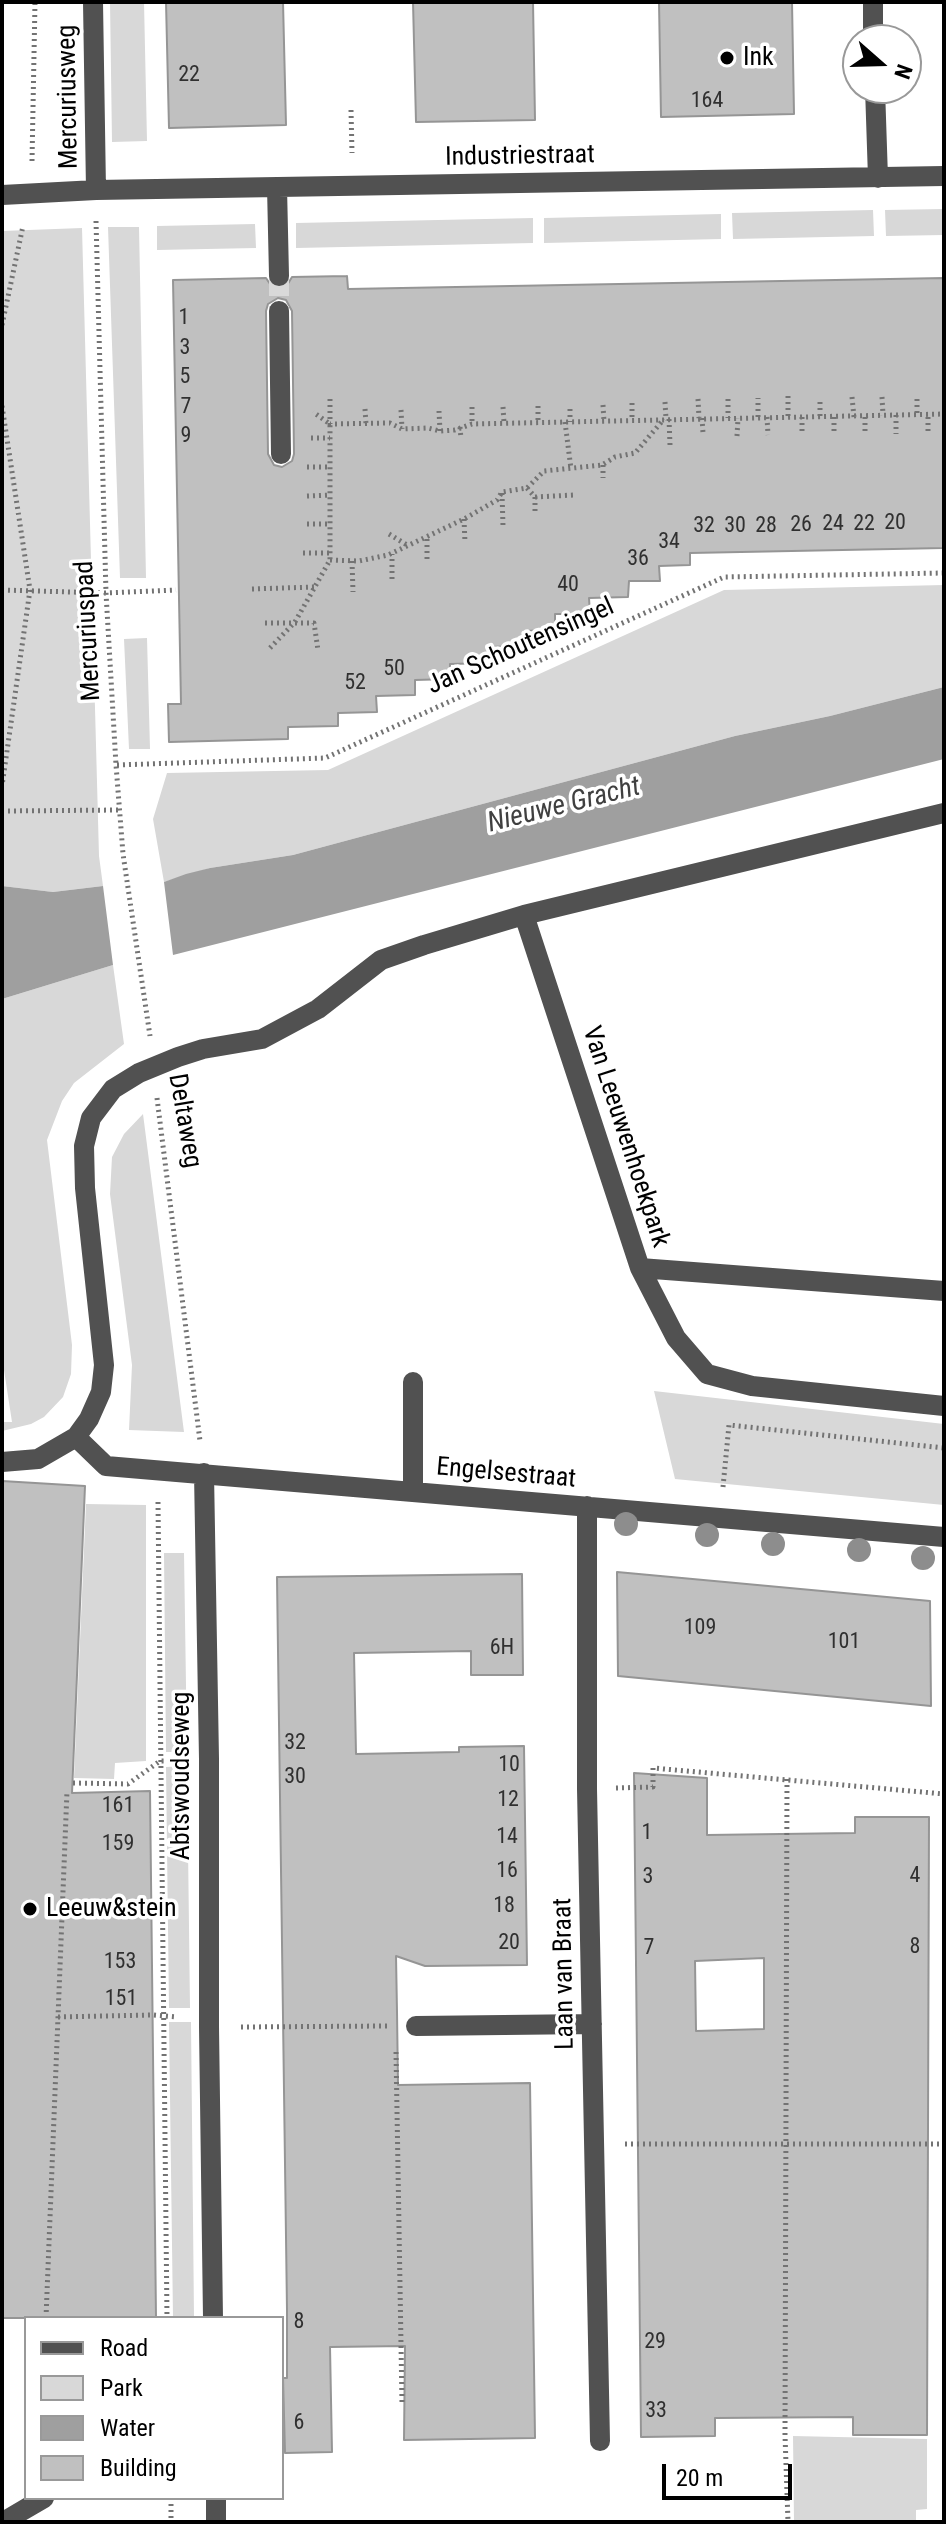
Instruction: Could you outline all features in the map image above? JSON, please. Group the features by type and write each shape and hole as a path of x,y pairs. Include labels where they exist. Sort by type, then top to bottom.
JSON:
{"street":[{"name":"Mercuriusweg","path":"93,2 96,190"},
{"path":"873,2 873,24"},
{"path":"876,104 878,178"},
{"name":"Industriestraat","path":"2,195 96,190 944,176"},
{"path":"277,187 279,276"},
{"path":"279,311 281,454"},
{"path":"153,1067 203,1049 262,1039 318,1009 381,960 524,915 944,813"},
{"name":"Van Leeuwenhoekpark","path":"524,915 640,1268 944,1291"},
{"name":"Deltaweg","path":"2,1462 38,1459 76,1437 89,1419 101,1392 104,1365 85,1188 84,1146 91,1118 113,1089 153,1067"},
{"path":"640,1268 676,1338 707,1374 752,1386 944,1406"},
{"path":"413,1382 413,1492"},
{"name":"Engelsestraat","path":"76,1437 106,1466 944,1537"},
{"name":"Abtswoudseweg","path":"204,1473 213,2316"},
{"name":"Laan van Braat","path":"587,1506 587,1789 600,2441"},
{"path":"416,2026 592,2024"},
{"path":"3,2522 41,2500"},
{"path":"216,2500 216,2522"}],"path":[{"path":"2,325 31,194 35,2"},
{"path":"351,110 352,141"},
{"name":"Mercuriuspad","path":"96,190 106,593 116,765 123,854 153,1067"},
{"path":"788,396 788,416"},
{"path":"852,397 854,417"},
{"path":"882,397 883,415"},
{"path":"758,398 758,417"},
{"path":"270,648 295,622 330,556 330,399"},
{"path":"698,399 703,433"},
{"path":"728,399 728,418"},
{"path":"917,399 917,415"},
{"path":"820,400 820,416"},
{"path":"665,402 670,445"},
{"path":"632,403 632,421"},
{"path":"603,405 604,422"},
{"path":"2,406 30,590 2,786"},
{"path":"538,406 538,423"},
{"path":"472,407 472,424"},
{"path":"503,407 504,423"},
{"path":"308,409 330,424 390,423 402,429 440,431 472,424 944,414"},
{"path":"365,409 366,424"},
{"path":"570,409 571,469"},
{"path":"401,410 402,429"},
{"path":"439,411 440,431"},
{"path":"896,415 896,434"},
{"path":"928,415 928,431"},
{"path":"767,417 768,435"},
{"path":"802,417 802,435"},
{"path":"834,417 834,433"},
{"path":"865,417 865,433"},
{"path":"737,436 738,418"},
{"path":"303,553 352,561 392,554 464,519 497,500 502,492 527,488 544,471 603,464 615,457 635,453 667,419"},
{"path":"460,427 461,439"},
{"path":"305,437 330,438"},
{"path":"637,450 638,462"},
{"path":"603,464 603,478"},
{"path":"299,467 330,467"},
{"path":"527,488 535,497 535,512"},
{"path":"502,492 503,526"},
{"path":"307,496 330,495"},
{"path":"535,497 574,495"},
{"path":"464,519 465,543"},
{"path":"307,524 330,524"},
{"path":"389,534 408,546"},
{"path":"427,537 427,559"},
{"path":"392,554 392,579"},
{"path":"352,561 353,592"},
{"name":"Jan Schoutensingel","path":"116,765 325,758 724,577 944,573"},
{"path":"252,589 314,587"},
{"path":"2,590 106,593 176,590"},
{"path":"265,623 314,623 318,650"},
{"path":"2,811 120,810"},
{"name":"Deltaweg","path":"153,1067 204,1473"},
{"path":"723,1479 729,1425 944,1448"},
{"path":"158,1497 167,2316"},
{"path":"73,1783 128,1784 160,1761 209,1759"},
{"path":"587,1789 653,1787 653,1768 944,1794"},
{"path":"787,1779 785,2435 788,2522"},
{"path":"46,2316 67,1791"},
{"path":"58,2017 153,2015"},
{"path":"395,2026 402,2403"},
{"path":"209,2027 416,2026"},
{"path":"594,2145 944,2144"},
{"path":"171,2500 171,2522"}],"green space":[{"path":"110,2 144,2 147,141 112,142"},
{"path":"944,209 944,235 886,236 885,210"},
{"path":"873,210 874,236 733,239 732,213"},
{"path":"721,214 721,239 544,243 544,218"},
{"path":"533,218 533,243 296,248 296,223"},
{"path":"255,224 256,248 157,250 157,226"},
{"path":"108,227 139,227 146,578 120,578"},
{"path":"82,228 99,856 103,886 53,892 2,886 2,231"},
{"path":"944,585 944,687 735,736 293,855 210,868 164,882 153,819 167,773 328,770 724,590"},
{"path":"147,638 150,749 129,749 124,639"},
{"path":"113,965 124,1044 74,1083 62,1101 47,1140 72,1345 71,1374 63,1397 44,1417 31,1424 2,1431 2,1422 12,1422 2,1357 2,999"},
{"path":"143,1114 184,1432 129,1430 132,1365 110,1194 112,1157 124,1134"},
{"path":"654,1391 944,1424 944,1505 675,1479"},
{"path":"86,1504 146,1505 146,1761 115,1763 114,1779 74,1778"},
{"path":"164,1553 184,1553 187,1752 166,1752"},
{"path":"187,1766 190,2008 169,2008 166,1767"},
{"path":"169,2022 191,2022 194,2316 173,2316"},
{"path":"793,2436 927,2439 927,2509 916,2510 916,2522 794,2522"}],"water":[{"name":"Nieuwe Gracht","path":"944,687 944,759 173,955 164,882 186,874 293,855 735,736"},
{"path":"2,886 53,892 103,886 113,965 2,999"}],"building":[{"path":"166,2 283,2 286,125 169,128"},
{"path":"413,2 533,2 535,120 416,122"},
{"name":"Ink","path":"659,2 792,2 794,114 661,117"},
{"path":"347,276 348,289 944,278 944,548 690,553 690,565 659,566 660,581 629,581 628,597 589,598 590,614 555,614 555,630 524,631 524,646 489,647 489,663 450,664 450,679 415,680 415,695 376,696 377,712 338,713 338,726 288,727 288,739 169,742 168,704 181,704 173,280 266,278 272,287 279,289 286,287 292,277","holes":["278,298 286,300 292,311 294,454 292,461 282,467 274,465 268,454 266,311 268,304"]},
{"path":"2,1481 85,1486 72,1793 150,1791 156,2316 2,2318"},
{"path":"617,1572 930,1601 931,1706 618,1676"},
{"path":"522,1574 523,1675 471,1675 471,1651 354,1653 356,1754 459,1752 459,1747 524,1746 527,1965 425,1966 396,1956 398,2085 530,2083 535,2438 404,2440 405,2346 330,2347 332,2452 285,2453 287,2310 277,1577"},
{"path":"634,1773 707,1778 707,1835 855,1833 855,1817 929,1817 927,2435 853,2435 853,2417 715,2418 715,2436 641,2437","holes":["764,1958 764,2029 696,2031 695,1961"]}],"tunnel":[{"path":"279,276 279,311"}],"place":[{"name":"Ink","path":"727,58"},
{"name":"Leeuw&stein","path":"30,1909"}]}
